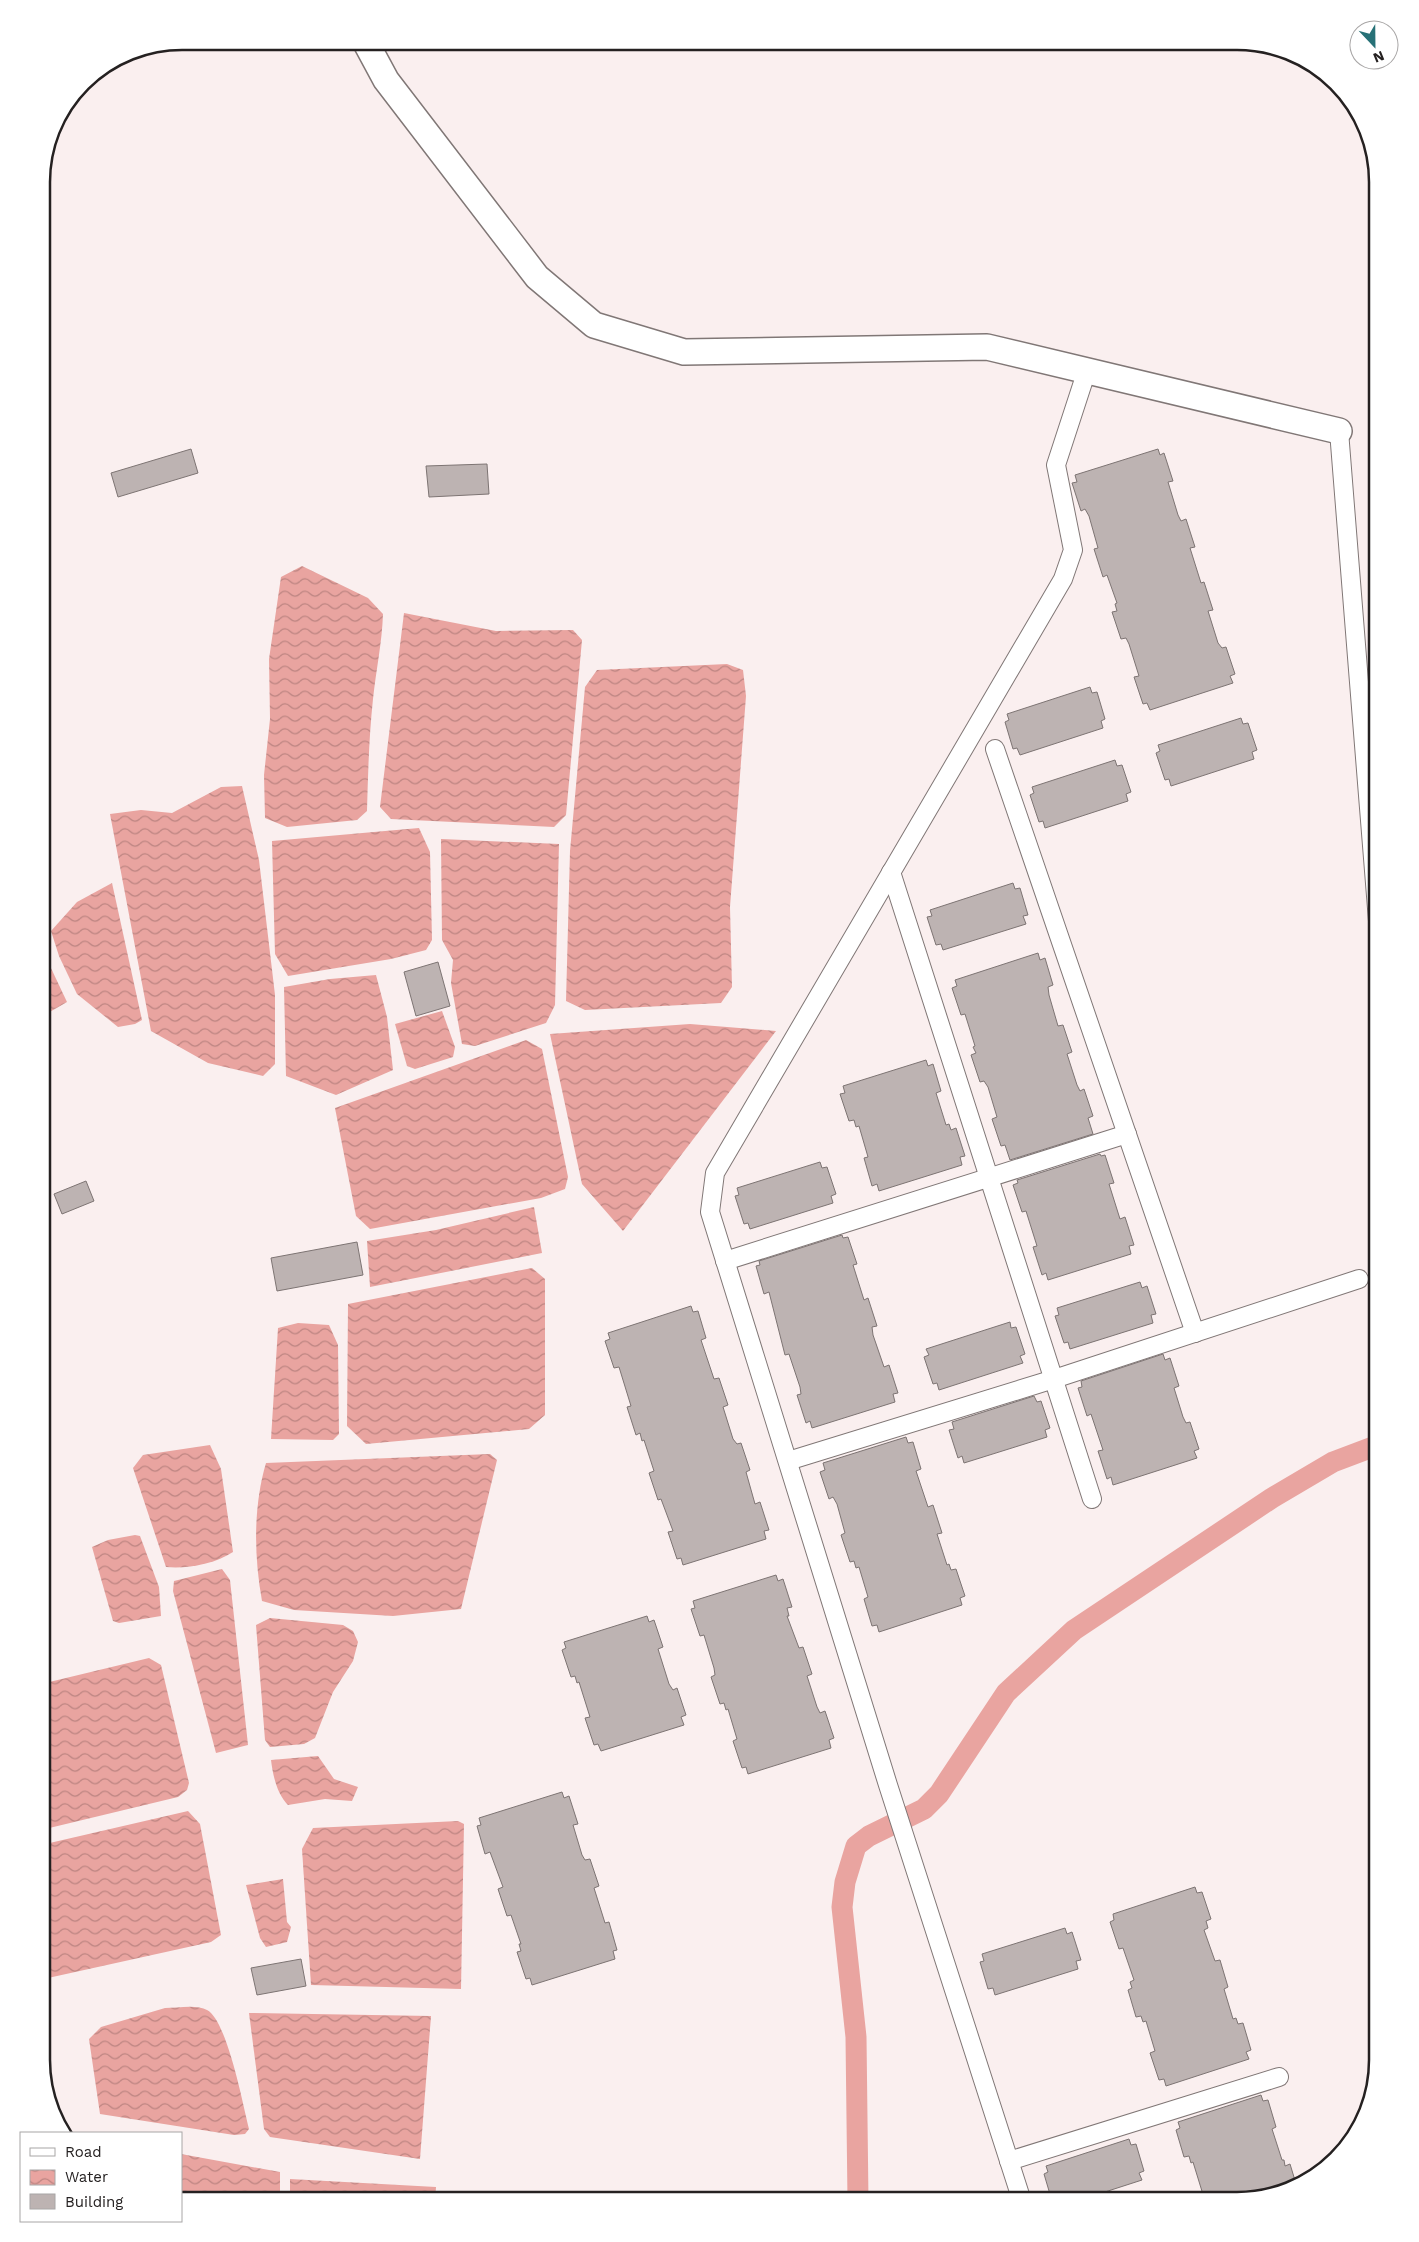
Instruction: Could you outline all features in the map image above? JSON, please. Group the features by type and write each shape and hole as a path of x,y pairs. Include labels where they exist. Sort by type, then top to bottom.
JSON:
{"main road":[{"path":"370,50 386,80 537,277 594,325 684,352 986,347 1339,431"}],"street":[{"path":"1019,2192 888,1785 710,1212 715,1173 1063,579 1073,550 1056,465 1087,370"},
{"path":"1339,431 1369,807"},
{"path":"995,749 1195,1333"},
{"path":"891,872 1092,1499"},
{"path":"725,1261 990,1179 1127,1134"},
{"path":"788,1461 1054,1379 1359,1279"},
{"path":"1009,2161 1279,2077"}],"water":[{"path":"302,566 368,598 383,614 374,688 367,811 357,820 287,827 265,818 264,775 270,719 269,659 281,577"},
{"path":"404,613 496,631 573,630 582,640 566,815 554,827 391,819 380,807"},
{"path":"727,664 743,670 746,696 730,907 732,987 721,1003 585,1010 566,1001 570,851 585,687 597,670"},
{"path":"242,786 259,860 275,995 275,1064 263,1076 208,1063 151,1031 110,814 141,810 172,813 221,787"},
{"path":"419,828 430,852 432,940 426,950 391,959 288,976 275,954 272,841"},
{"path":"441,839 559,844 555,1005 546,1023 475,1046 462,1044 451,983 453,960 442,940"},
{"path":"112,883 142,1020 135,1024 118,1027 77,994 59,956 51,931 77,902"},
{"path":"50,966 67,1002 50,1012"},
{"path":"376,975 387,1017 393,1070 336,1095 286,1076 284,987 330,979"},
{"path":"442,1011 455,1047 453,1057 415,1069 407,1066 395,1024"},
{"path":"690,1024 776,1031 623,1231 582,1184 550,1034"},
{"path":"526,1040 542,1049 568,1177 565,1189 541,1198 370,1229 356,1216 335,1108"},
{"path":"534,1207 542,1253 370,1287 367,1241 436,1230"},
{"path":"532,1268 545,1279 545,1415 529,1429 366,1444 347,1426 348,1304"},
{"path":"298,1323 329,1325 338,1345 339,1434 333,1440 271,1439 278,1328"},
{"path":"210,1445 221,1469 233,1552 218,1560 201,1565 166,1567 133,1468 143,1455"},
{"path":"490,1454 497,1460 461,1609 393,1616 294,1610 262,1601 257,1567 256,1532 259,1497 266,1463"},
{"path":"135,1535 140,1536 159,1587 161,1616 119,1623 113,1621 92,1547 108,1540"},
{"path":"222,1569 230,1580 248,1745 216,1753 173,1591 174,1581"},
{"path":"270,1618 343,1625 353,1631 358,1642 353,1661 333,1692 315,1738 304,1744 270,1747 265,1740 256,1625"},
{"path":"149,1658 161,1665 189,1783 187,1790 178,1797 50,1828 50,1682"},
{"path":"318,1756 334,1779 358,1787 352,1801 325,1799 288,1805 281,1796 276,1784 271,1760"},
{"path":"188,1811 200,1824 221,1935 211,1942 50,1978 50,1843"},
{"path":"458,1821 464,1824 461,1989 311,1985 302,1849 313,1828"},
{"path":"283,1879 287,1922 291,1927 287,1942 266,1947 260,1938 246,1885"},
{"path":"198,2007 207,2010 214,2017 221,2029 233,2064 249,2129 245,2134 234,2135 100,2114 89,2039 101,2027 165,2008"},
{"path":"249,2013 431,2016 420,2159 270,2137 264,2129"},
{"path":"182,2154 280,2172 280,2192 182,2192"},
{"path":"290,2179 436,2187 436,2192 290,2192"}],"building":[{"path":"191,449 198,473 118,497 111,473"},
{"path":"1158,449 1160,455 1164,453 1173,481 1168,482 1178,515 1181,521 1186,519 1195,547 1190,548 1201,583 1204,582 1213,610 1208,611 1218,643 1222,648 1226,647 1235,674 1230,676 1233,683 1150,710 1147,703 1143,704 1134,677 1139,676 1129,644 1126,638 1121,639 1112,612 1117,611 1115,604 1117,603 1107,575 1103,577 1094,549 1098,548 1089,516 1085,509 1081,511 1072,483 1077,482 1075,475"},
{"path":"487,464 489,494 429,497 426,466"},
{"path":"1090,687 1092,693 1097,692 1105,719 1101,721 1103,728 1020,755 1017,748 1013,749 1005,722 1009,720 1007,714"},
{"path":"1241,718 1243,724 1248,723 1257,750 1252,752 1254,759 1171,786 1169,779 1165,780 1156,753 1160,751 1158,745"},
{"path":"1115,760 1117,766 1122,765 1131,792 1126,794 1128,801 1045,828 1043,821 1039,822 1030,795 1034,793 1032,787"},
{"path":"1013,883 1015,889 1020,888 1028,915 1023,916 1026,924 943,950 941,944 936,945 927,917 932,916 930,910"},
{"path":"1038,953 1040,960 1045,958 1053,985 1048,987 1049,995 1058,1026 1063,1025 1072,1052 1067,1054 1077,1085 1080,1091 1084,1089 1093,1116 1088,1118 1093,1134 1010,1160 1005,1145 1001,1146 992,1119 997,1117 988,1087 984,1081 980,1082 971,1055 976,1053 973,1047 975,1046 965,1014 961,1015 952,988 957,986 955,980"},
{"path":"438,962 450,1006 416,1016 404,972"},
{"path":"926,1060 928,1066 933,1064 941,1091 936,1093 946,1125 949,1124 951,1130 956,1128 965,1156 960,1157 962,1165 879,1191 877,1184 872,1186 864,1158 868,1157 859,1126 856,1127 854,1120 849,1121 840,1094 845,1093 843,1086"},
{"path":"1100,1154 1101,1156 1105,1155 1114,1183 1109,1184 1120,1219 1125,1217 1134,1245 1129,1246 1131,1254 1048,1280 1046,1273 1042,1275 1033,1247 1037,1246 1026,1211 1022,1212 1013,1185 1018,1183 1017,1180"},
{"path":"820,1162 822,1168 827,1167 836,1194 831,1196 833,1203 750,1229 748,1223 744,1224 735,1196 739,1195 737,1188"},
{"path":"86,1181 94,1201 62,1214 54,1194"},
{"path":"842,1235 843,1238 848,1237 857,1264 853,1265 864,1300 868,1298 877,1326 872,1327 873,1335 884,1367 889,1365 898,1393 893,1394 895,1402 812,1428 810,1421 806,1423 797,1395 801,1394 800,1387 789,1354 785,1355 769,1292 764,1294 756,1266 760,1265 759,1261"},
{"path":"357,1242 363,1275 277,1291 271,1258"},
{"path":"1140,1282 1142,1288 1147,1286 1156,1314 1151,1315 1153,1323 1070,1349 1068,1342 1064,1343 1055,1316 1059,1315 1057,1308"},
{"path":"691,1306 693,1312 698,1311 706,1338 701,1340 714,1379 719,1378 728,1405 723,1407 733,1439 737,1444 741,1443 750,1470 746,1472 755,1504 760,1502 769,1530 764,1531 766,1539 683,1565 681,1558 677,1559 668,1532 673,1531 661,1499 658,1500 649,1473 654,1471 644,1440 642,1441 640,1433 636,1435 627,1407 631,1406 619,1367 614,1368 605,1341 610,1339 608,1333"},
{"path":"1010,1322 1011,1328 1016,1327 1025,1354 1020,1356 1023,1363 939,1390 937,1383 933,1384 924,1357 929,1355 926,1349"},
{"path":"1163,1354 1165,1360 1170,1358 1179,1386 1174,1388 1183,1417 1186,1423 1190,1422 1199,1449 1194,1451 1197,1458 1113,1485 1111,1477 1107,1479 1098,1451 1103,1450 1091,1414 1087,1416 1078,1388 1082,1387 1081,1381"},
{"path":"1034,1396 1037,1402 1041,1401 1050,1428 1045,1430 1047,1437 964,1463 962,1456 958,1458 949,1430 954,1429 952,1422"},
{"path":"906,1437 908,1443 913,1442 921,1469 916,1471 928,1507 933,1505 942,1533 937,1534 947,1565 949,1564 951,1570 956,1569 965,1596 960,1598 962,1605 879,1632 877,1625 872,1626 864,1599 868,1597 859,1567 856,1568 854,1561 850,1562 841,1535 845,1533 837,1504 833,1497 829,1499 820,1472 825,1470 823,1463"},
{"path":"776,1575 778,1581 783,1579 792,1607 787,1608 789,1616 787,1616 799,1648 803,1647 812,1674 807,1676 817,1707 820,1713 825,1711 834,1738 829,1740 831,1748 748,1774 746,1767 742,1768 733,1741 737,1739 728,1709 726,1710 724,1703 720,1704 711,1677 715,1675 714,1668 704,1635 700,1636 691,1609 695,1608 693,1601"},
{"path":"647,1616 649,1622 654,1620 663,1647 658,1649 669,1684 673,1690 677,1688 686,1715 681,1717 684,1725 601,1751 598,1744 594,1745 585,1718 590,1717 579,1682 577,1683 575,1676 571,1677 562,1650 566,1648 564,1642"},
{"path":"562,1792 564,1798 569,1796 578,1824 573,1825 582,1855 585,1860 590,1859 599,1886 594,1888 605,1923 609,1922 617,1950 613,1951 615,1959 532,1985 530,1978 526,1979 517,1952 521,1951 519,1944 521,1944 511,1915 507,1916 498,1889 503,1887 490,1852 485,1854 477,1826 481,1825 479,1818"},
{"path":"1195,1887 1197,1893 1202,1892 1211,1919 1206,1921 1208,1928 1204,1930 1215,1961 1220,1960 1228,1987 1224,1989 1233,2019 1236,2018 1238,2024 1243,2023 1251,2050 1246,2052 1249,2059 1166,2086 1164,2079 1159,2080 1150,2053 1155,2051 1146,2021 1143,2022 1141,2016 1136,2017 1128,1990 1132,1988 1130,1982 1134,1980 1123,1948 1119,1949 1110,1922 1114,1920 1113,1914"},
{"path":"1065,1928 1067,1934 1072,1932 1081,1960 1076,1961 1078,1969 995,1995 993,1988 988,1989 980,1962 984,1961 982,1954"},
{"path":"301,1959 306,1986 257,1995 251,1968"},
{"path":"1261,2095 1263,2101 1268,2100 1276,2127 1272,2129 1282,2160 1284,2160 1285,2166 1290,2164 1294,2178 1279,2185 1254,2191 1202,2192 1193,2162 1191,2163 1189,2156 1184,2157 1176,2130 1180,2128 1178,2122"},
{"path":"1129,2139 1131,2145 1136,2144 1144,2171 1139,2173 1142,2180 1105,2192 1049,2192 1044,2174 1048,2172 1046,2166"}],"waterway":[{"path":"858,2192 856,2037 842,1907 845,1882 856,1846 869,1836 924,1809 939,1794 1006,1693 1074,1630 1272,1498 1333,1462 1369,1448"}]}
